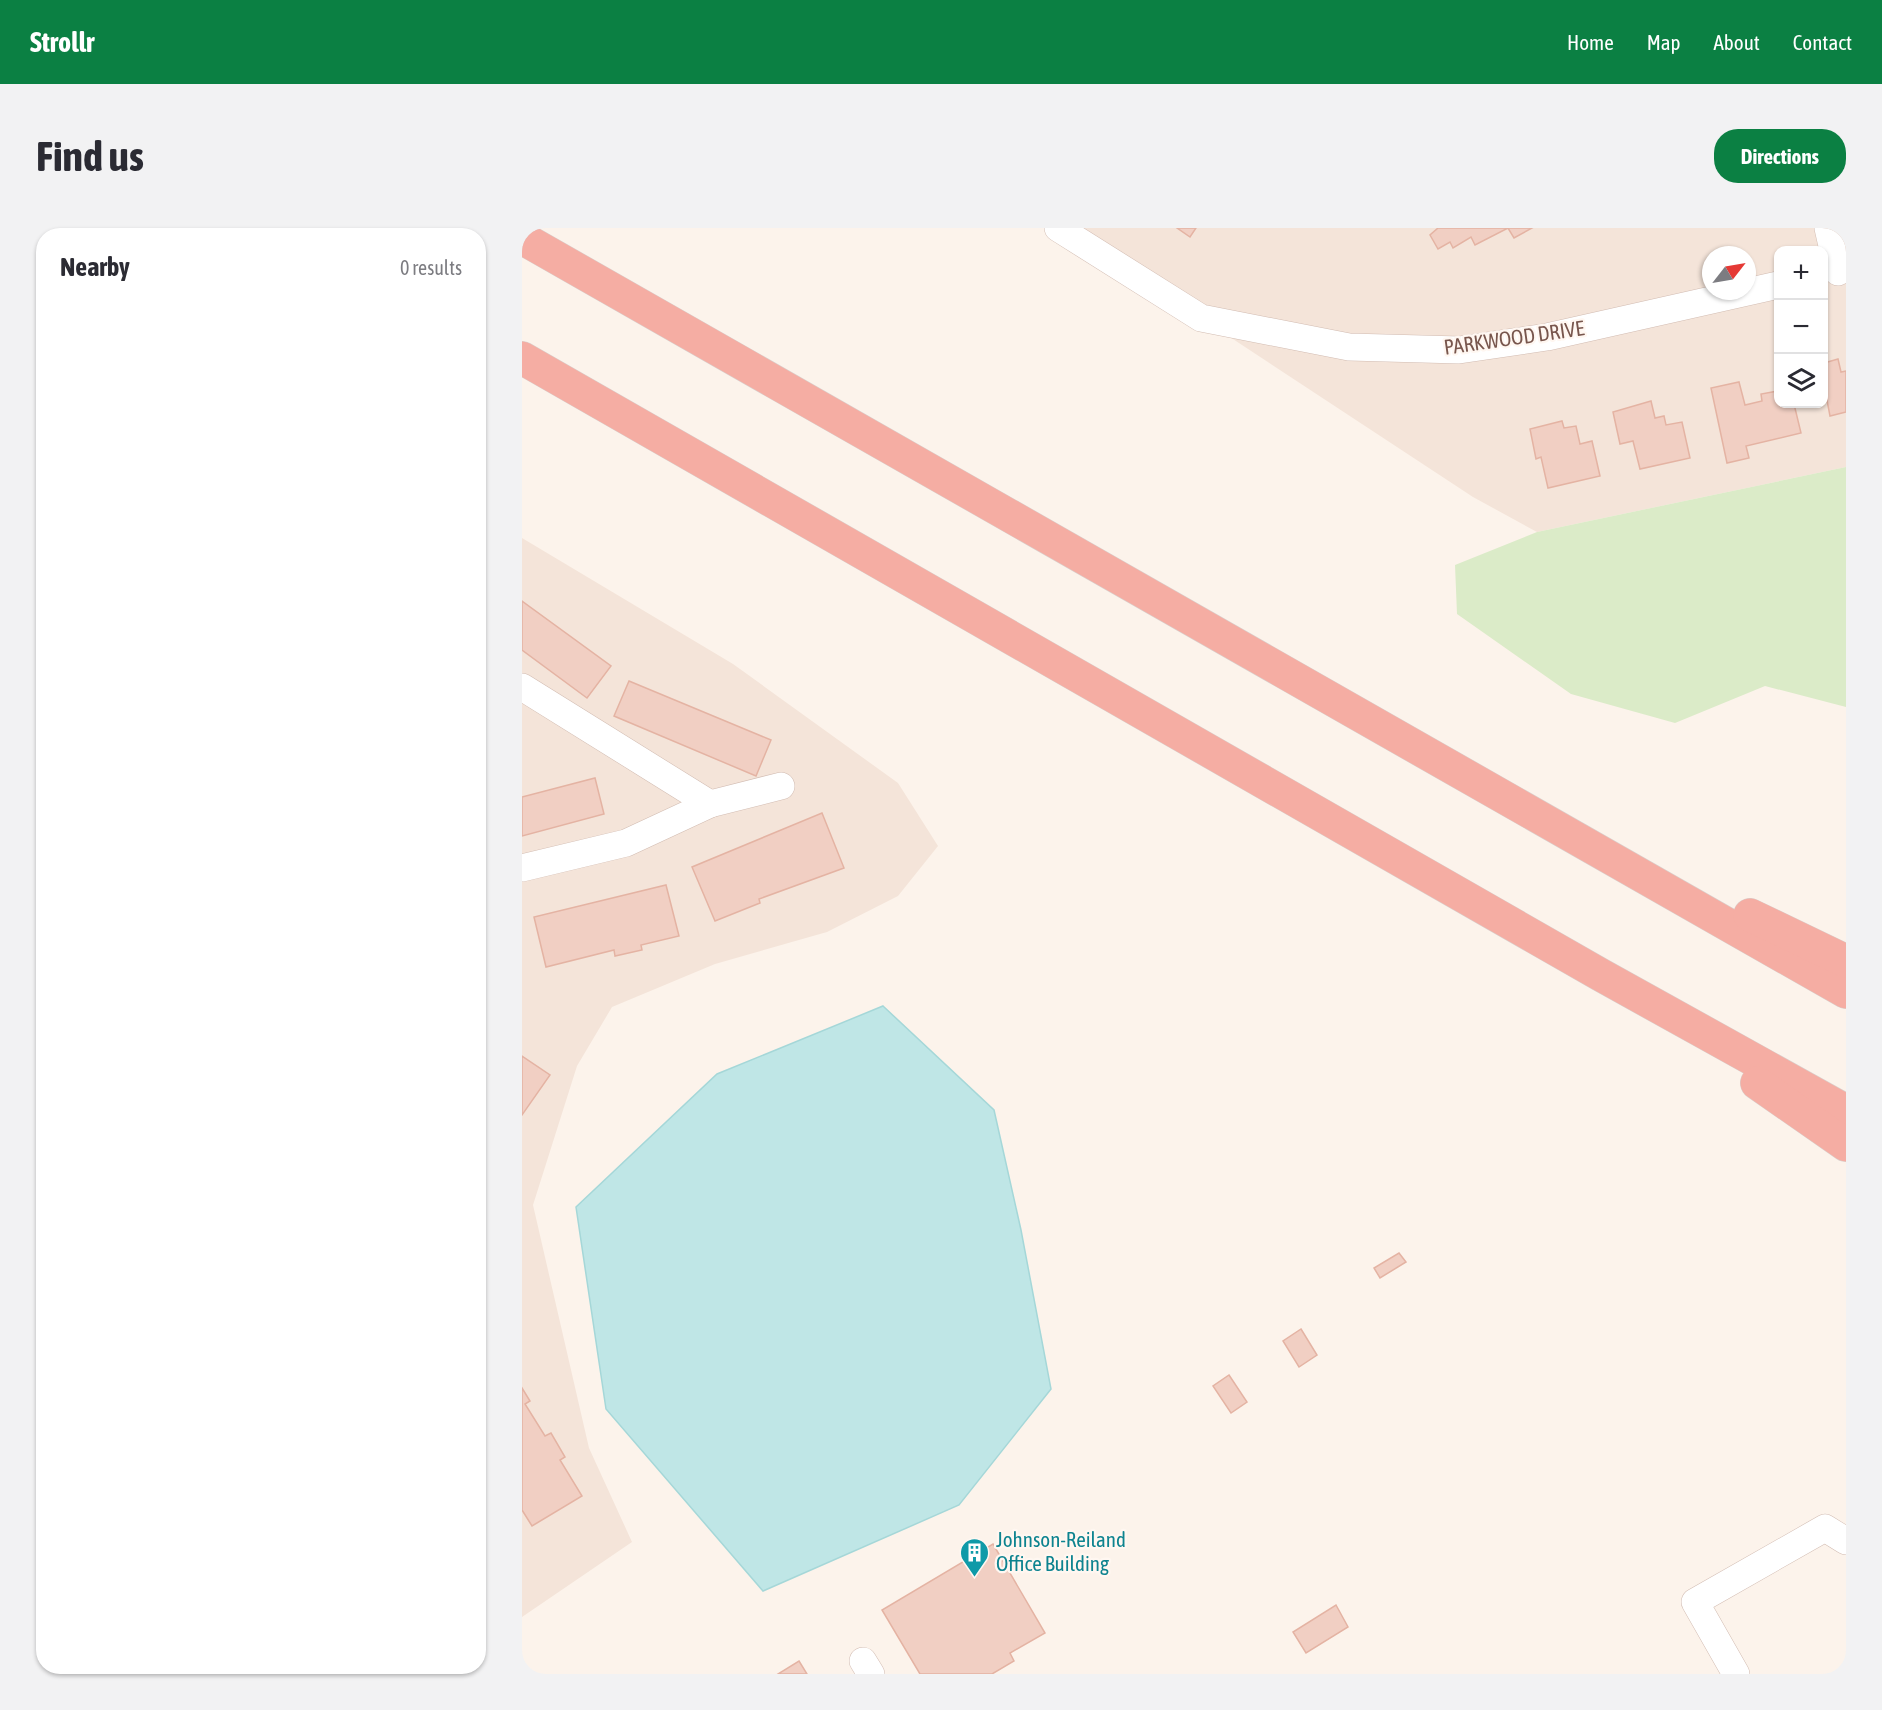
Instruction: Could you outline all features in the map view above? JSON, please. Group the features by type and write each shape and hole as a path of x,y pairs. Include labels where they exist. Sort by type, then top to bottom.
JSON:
{"highway":[{"path":"522,238 1846,992"},
{"path":"522,358 1600,975 1846,1111"},
{"path":"1488,788 1846,961"},
{"path":"1600,975 1846,1144"}],"street":[{"name":"PARKWOOD DRIVE","path":"1058,228 1201,318 1349,347 1459,350 1547,337 1774,286"},
{"path":"1828,228 1836,272"},
{"path":"522,687 710,804"},
{"path":"522,868 626,843 710,804 781,786"},
{"path":"1736,1674 1695,1602 1825,1528 1846,1541"}],"shaded area":[{"path":"1044,228 1846,228 1846,467 1537,532 1473,497 1201,318"},
{"path":"522,538 733,664 898,783 938,846 898,896 827,932 715,964 612,1007 577,1066 533,1205 589,1448 632,1542 522,1617"}],"green space":[{"path":"1846,467 1846,707 1765,686 1675,723 1571,694 1457,614 1455,565 1537,532"}],"water":[{"path":"883,1006 994,1110 1021,1230 1051,1389 959,1505 763,1591 606,1409 576,1207 717,1074"}],"building":[{"path":"1177,228 1196,228 1190,237"},
{"path":"1438,228 1508,228 1475,245 1471,237 1453,248 1450,242 1438,249 1430,235"},
{"path":"1508,228 1532,228 1514,238"},
{"path":"1838,359 1841,372 1846,371 1846,412 1830,416 1828,406 1828,362"},
{"path":"1739,382 1745,405 1762,401 1761,394 1774,392 1774,408 1795,408 1801,433 1746,446 1749,458 1727,463 1711,388"},
{"path":"1651,401 1655,418 1664,416 1666,425 1682,422 1690,458 1640,469 1633,441 1620,444 1613,412"},
{"path":"1562,421 1564,428 1576,426 1580,444 1592,441 1600,476 1548,488 1541,457 1536,459 1530,429"},
{"path":"522,601 611,666 587,698 522,650"},
{"path":"629,681 771,740 756,776 614,716"},
{"path":"595,778 604,814 522,836 522,797"},
{"path":"822,813 844,868 759,899 760,903 715,921 692,867"},
{"path":"666,885 679,936 641,945 642,950 615,956 614,950 546,967 534,917"},
{"path":"522,1056 550,1075 522,1115"},
{"path":"1399,1253 1406,1262 1380,1278 1374,1268"},
{"path":"1301,1329 1317,1355 1299,1367 1283,1341"},
{"path":"1229,1375 1247,1402 1231,1413 1213,1386"},
{"path":"522,1388 530,1401 525,1404 545,1436 551,1433 565,1457 560,1460 582,1496 532,1526 522,1510"},
{"name":"Johnson-Reiland Office Building","path":"993,1544 1045,1633 1010,1653 1014,1661 992,1674 920,1674 882,1610"},
{"path":"1336,1605 1348,1627 1306,1653 1293,1632"},
{"path":"799,1661 807,1674 778,1674"}],"place":[{"name":"Johnson-Reiland Office Building","path":"975,1578"}]}
